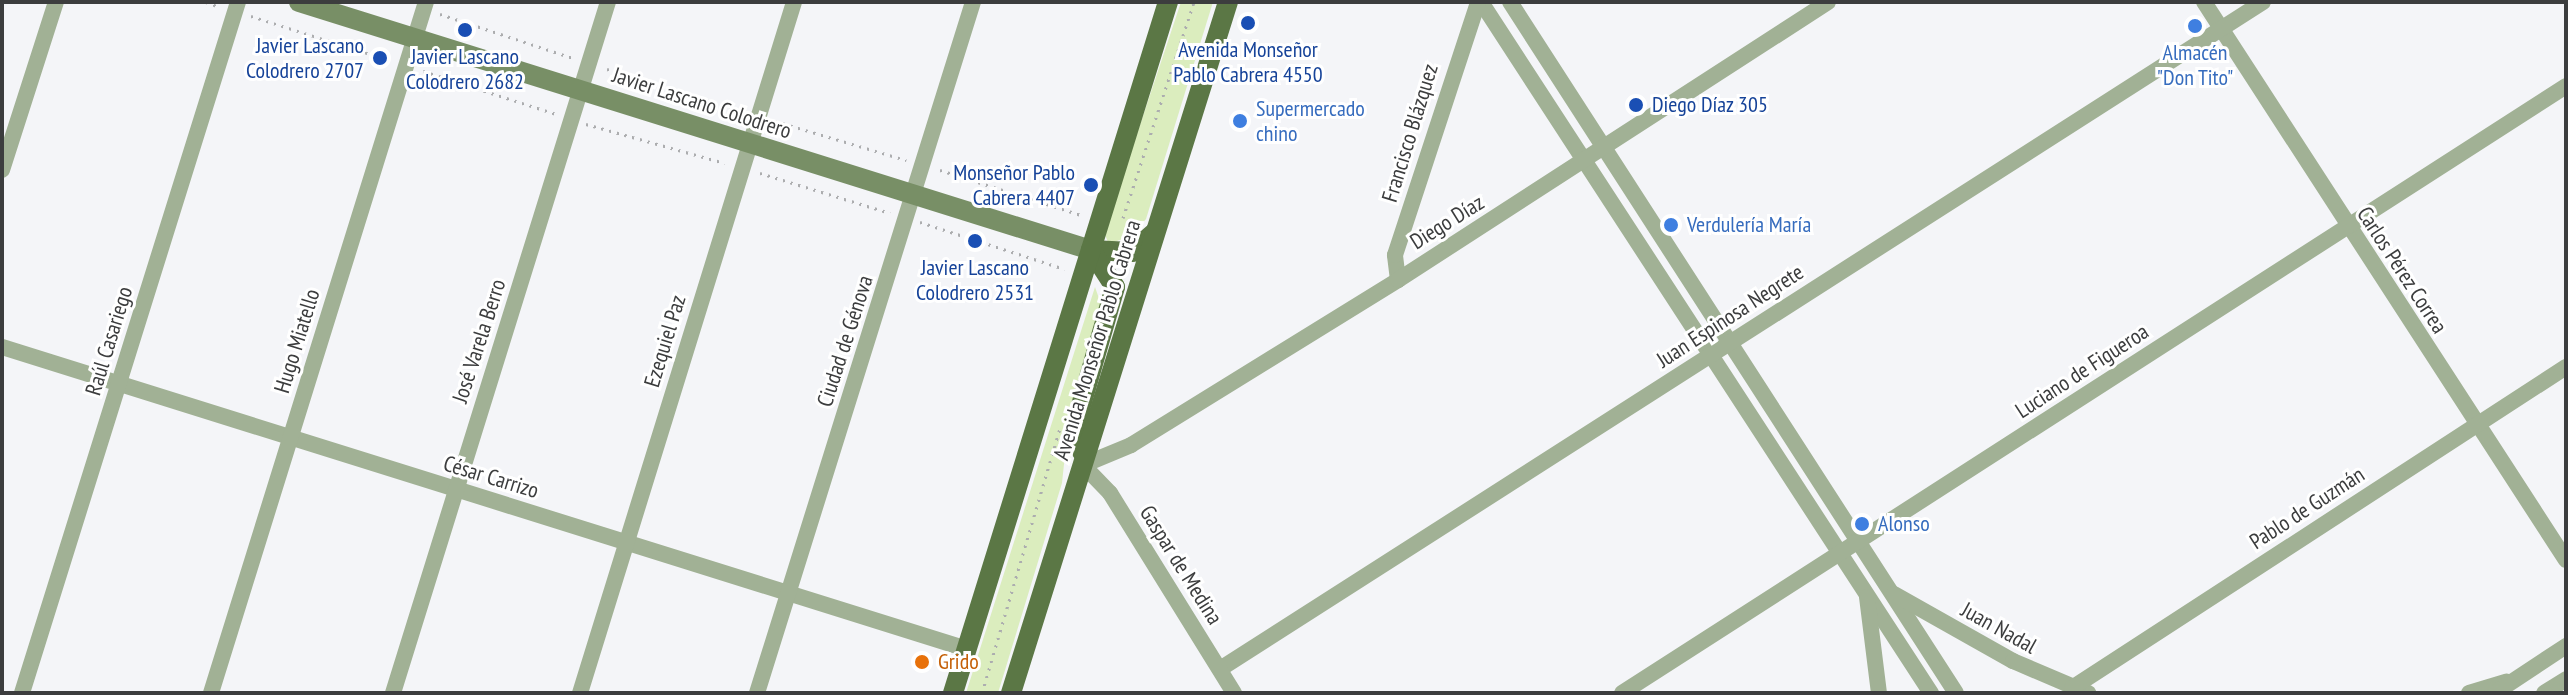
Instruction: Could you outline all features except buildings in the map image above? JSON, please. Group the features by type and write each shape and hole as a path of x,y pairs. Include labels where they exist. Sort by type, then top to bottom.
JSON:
{"main road":[{"name":"Javier Lascano Colodrero","path":"299,2 1091,250"},
{"name":"Avenida Monseñor Pablo Cabrera","path":"953,693 1168,2"},
{"name":"Avenida Monseñor Pablo Cabrera","path":"1011,693 1228,2"},
{"path":"1091,250 1132,252 1157,227"},
{"path":"1083,465 1080,409 1115,287 1091,250"}],"street":[{"path":"2,170 56,2"},
{"name":"Hugo Miatello","path":"211,693 426,2"},
{"name":"José Varela Berro","path":"393,693 608,2"},
{"name":"Ezequiel Paz","path":"580,693 794,2"},
{"name":"Ciudad de Génova","path":"757,693 973,2"},
{"path":"1480,2 1931,693"},
{"name":"Francisco Blázquez","path":"1398,280 1395,255 1480,2"},
{"path":"1510,2 1956,693"},
{"name":"Diego Díaz","path":"1083,465 1131,445 1398,280 1828,2"},
{"name":"Carlos Pérez Correa","path":"2204,2 2566,560"},
{"name":"Juan Espinosa Negrete","path":"1220,669 2263,2"},
{"name":"Raúl Casariego","path":"22,693 237,7"},
{"name":"Luciano de Figueroa","path":"1622,693 2566,86"},
{"name":"César Carrizo","path":"2,347 967,649"},
{"name":"Pablo de Guzmán","path":"2080,690 2566,367"},
{"name":"Gaspar de Medina","path":"1083,465 1110,493 1234,693"},
{"path":"1866,592 1879,693"},
{"name":"Juan Nadal","path":"1892,593 2080,690"},
{"path":"2495,693 2566,646"},
{"path":"2469,693 2519,678"},
{"path":"2544,693 2566,679"}],"path":[{"path":"206,2 237,7 572,120 741,167 1064,268 1077,288"}],"green space":[{"path":"1181,2 1213,2 1146,219 1133,235 1109,244 1104,233"},
{"path":"1095,287 1102,307 1070,408 1062,483 998,693 966,693"}],"place":[{"name":"Avenida Monseñor Pablo Cabrera 4550","path":"1248,23"},
{"name":"Almacén \"Don Tito\"","path":"2195,26"},
{"name":"Javier Lascano Colodrero 2682","path":"465,30"},
{"name":"Javier Lascano Colodrero 2707","path":"380,58"},
{"name":"Diego Díaz 305","path":"1636,105"},
{"name":"Supermercado chino","path":"1240,121"},
{"name":"Monseñor Pablo Cabrera 4407","path":"1091,185"},
{"name":"Verdulería María","path":"1671,225"},
{"name":"Javier Lascano Colodrero 2531","path":"975,241"},
{"name":"Alonso","path":"1862,524"},
{"name":"Grido","path":"922,662"}]}
